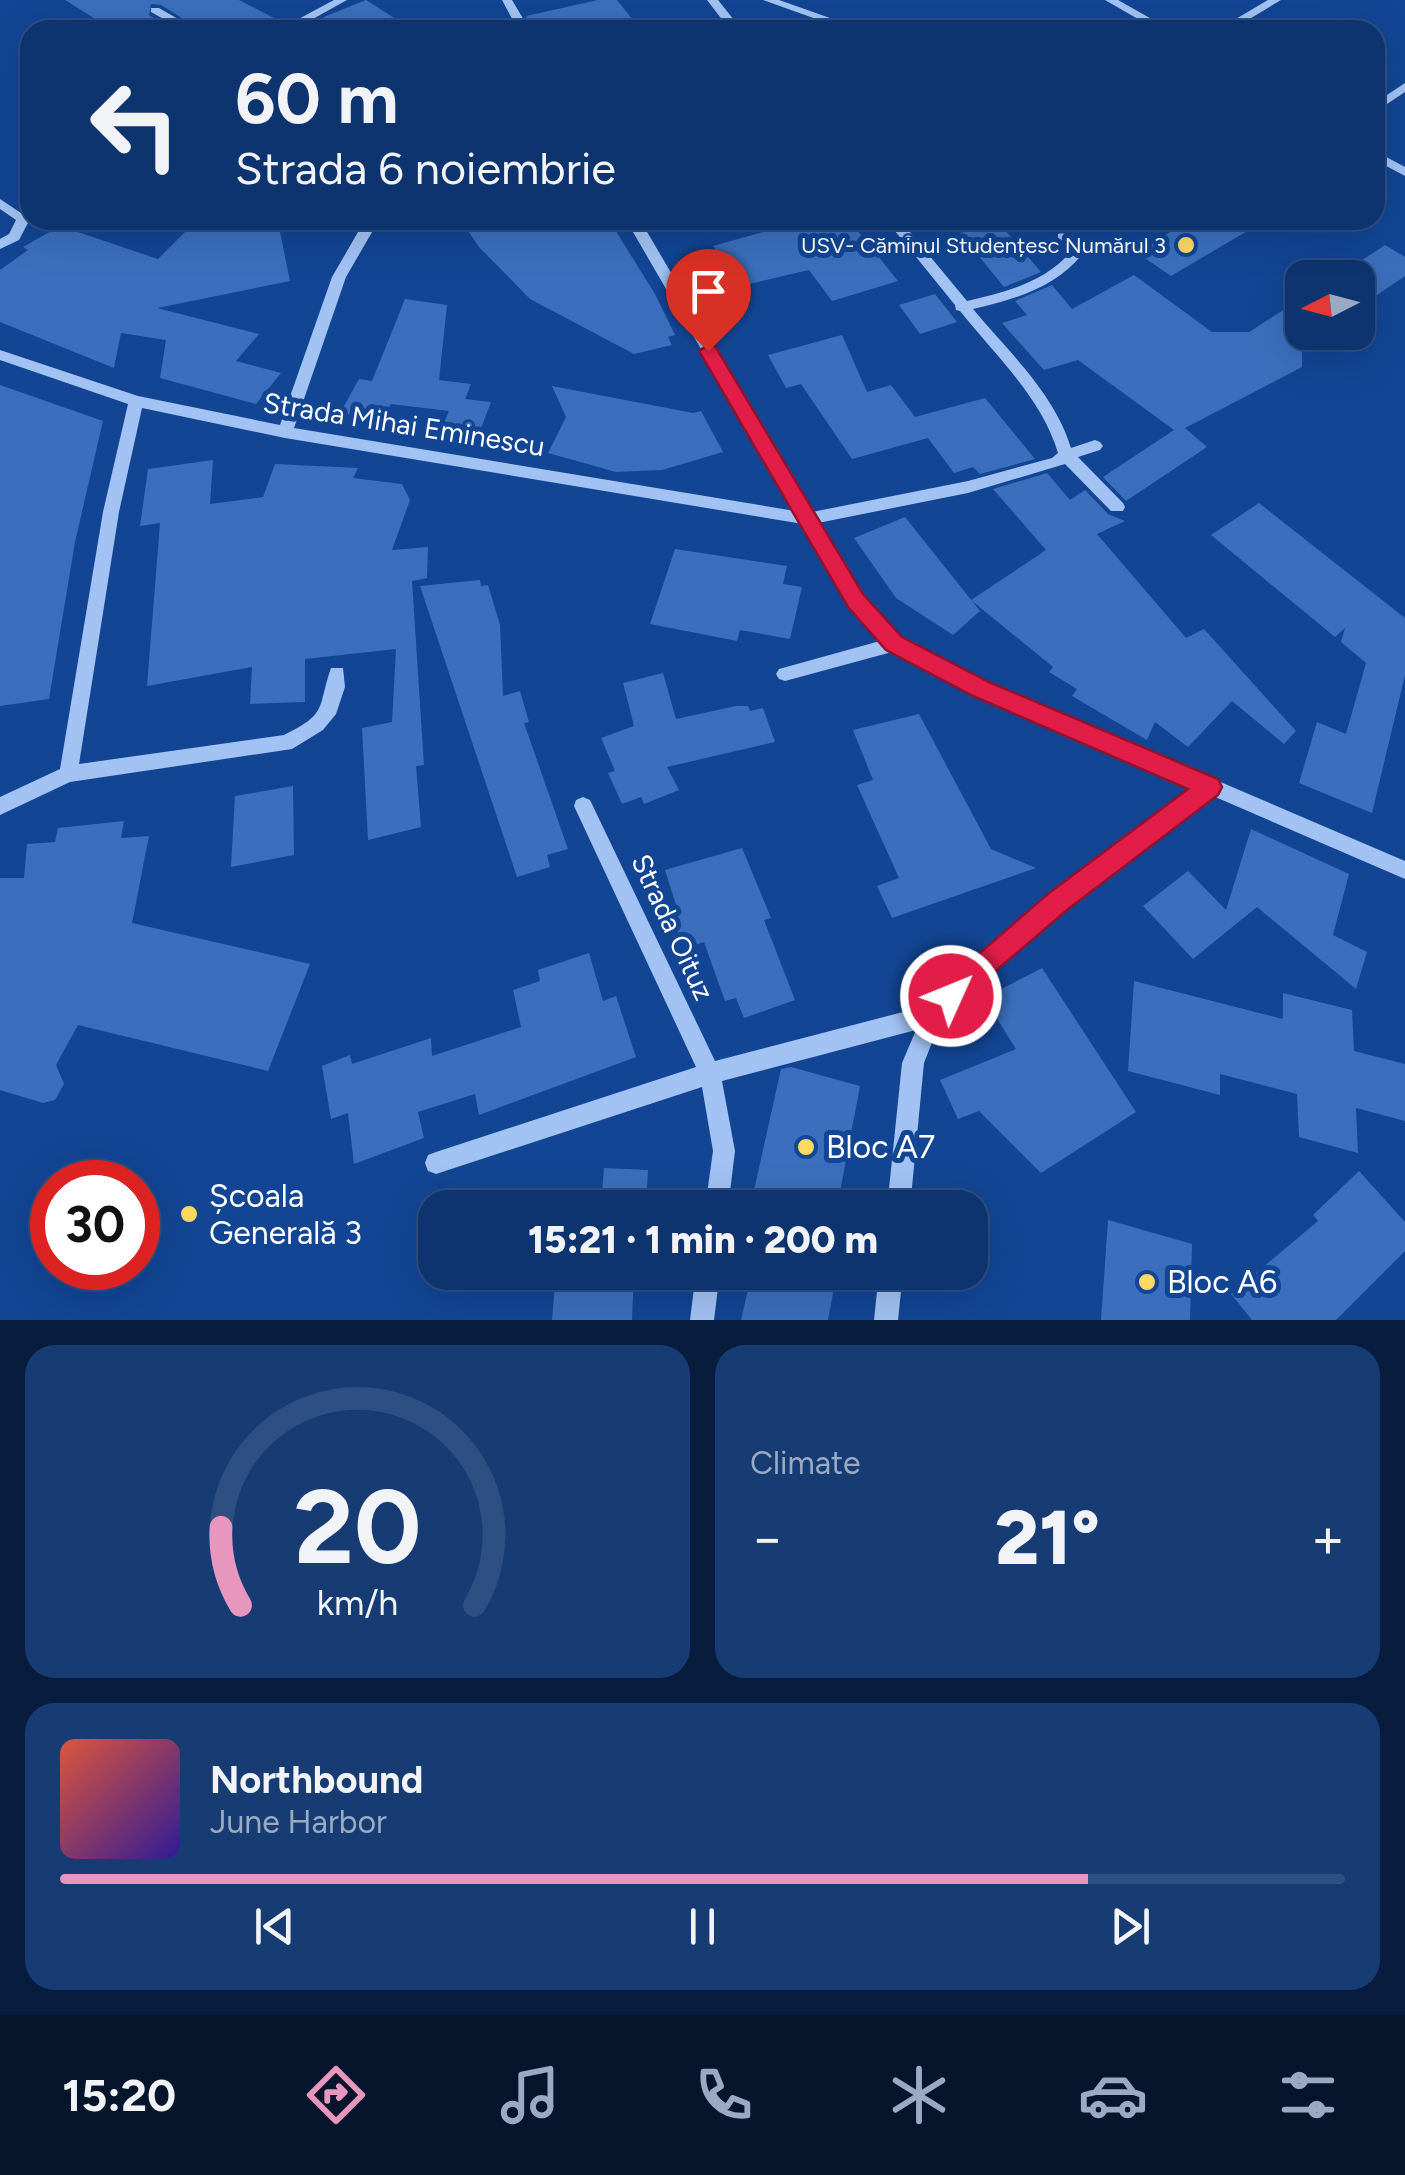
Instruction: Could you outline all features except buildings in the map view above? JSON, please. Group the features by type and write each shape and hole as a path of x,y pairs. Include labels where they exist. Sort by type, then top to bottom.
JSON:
{"street":[{"path":"303,20 342,0"},
{"path":"508,2 528,0"},
{"path":"712,0 728,20"},
{"path":"768,0 828,20"},
{"path":"1110,0 1147,20"},
{"path":"1241,20 1276,0"},
{"path":"155,10 173,20"},
{"path":"0,245 14,236 20,225"},
{"path":"285,432 339,276 366,230"},
{"path":"640,230 856,600 894,644 981,689 1405,870"},
{"path":"901,230 1040,400 1058,428 1066,455 1118,507"},
{"path":"961,307 993,300 1053,274 1082,245 1063,237"},
{"name":"Strada Mihai Eminescu","path":"0,355 136,402 285,432 634,487 807,520"},
{"path":"68,774 111,512 136,402"},
{"path":"807,520 1042,470 1066,455 1095,446"},
{"path":"785,674 894,644"},
{"path":"0,806 68,774 286,742 317,728 332,710 337,673"},
{"path":"900,1190 913,1063 932,1016 1028,925 1210,787"},
{"name":"Strada Oituz","path":"582,806 710,1073 724,1151 719,1190"},
{"path":"436,1164 710,1073 932,1016"},
{"path":"702,1320 706,1290"},
{"path":"886,1320 889,1290"}],"place":[{"name":"USV- Căminul Studențesc Numărul 3","path":"1186,245"},
{"name":"Bloc A7","path":"806,1147"},
{"name":"Școala Generală 3","path":"189,1214"},
{"name":"Bloc A6","path":"1147,1282"}],"route":[{"path":"708,351 856,600 894,644 981,689 1210,787 1028,925 951,996"}]}
